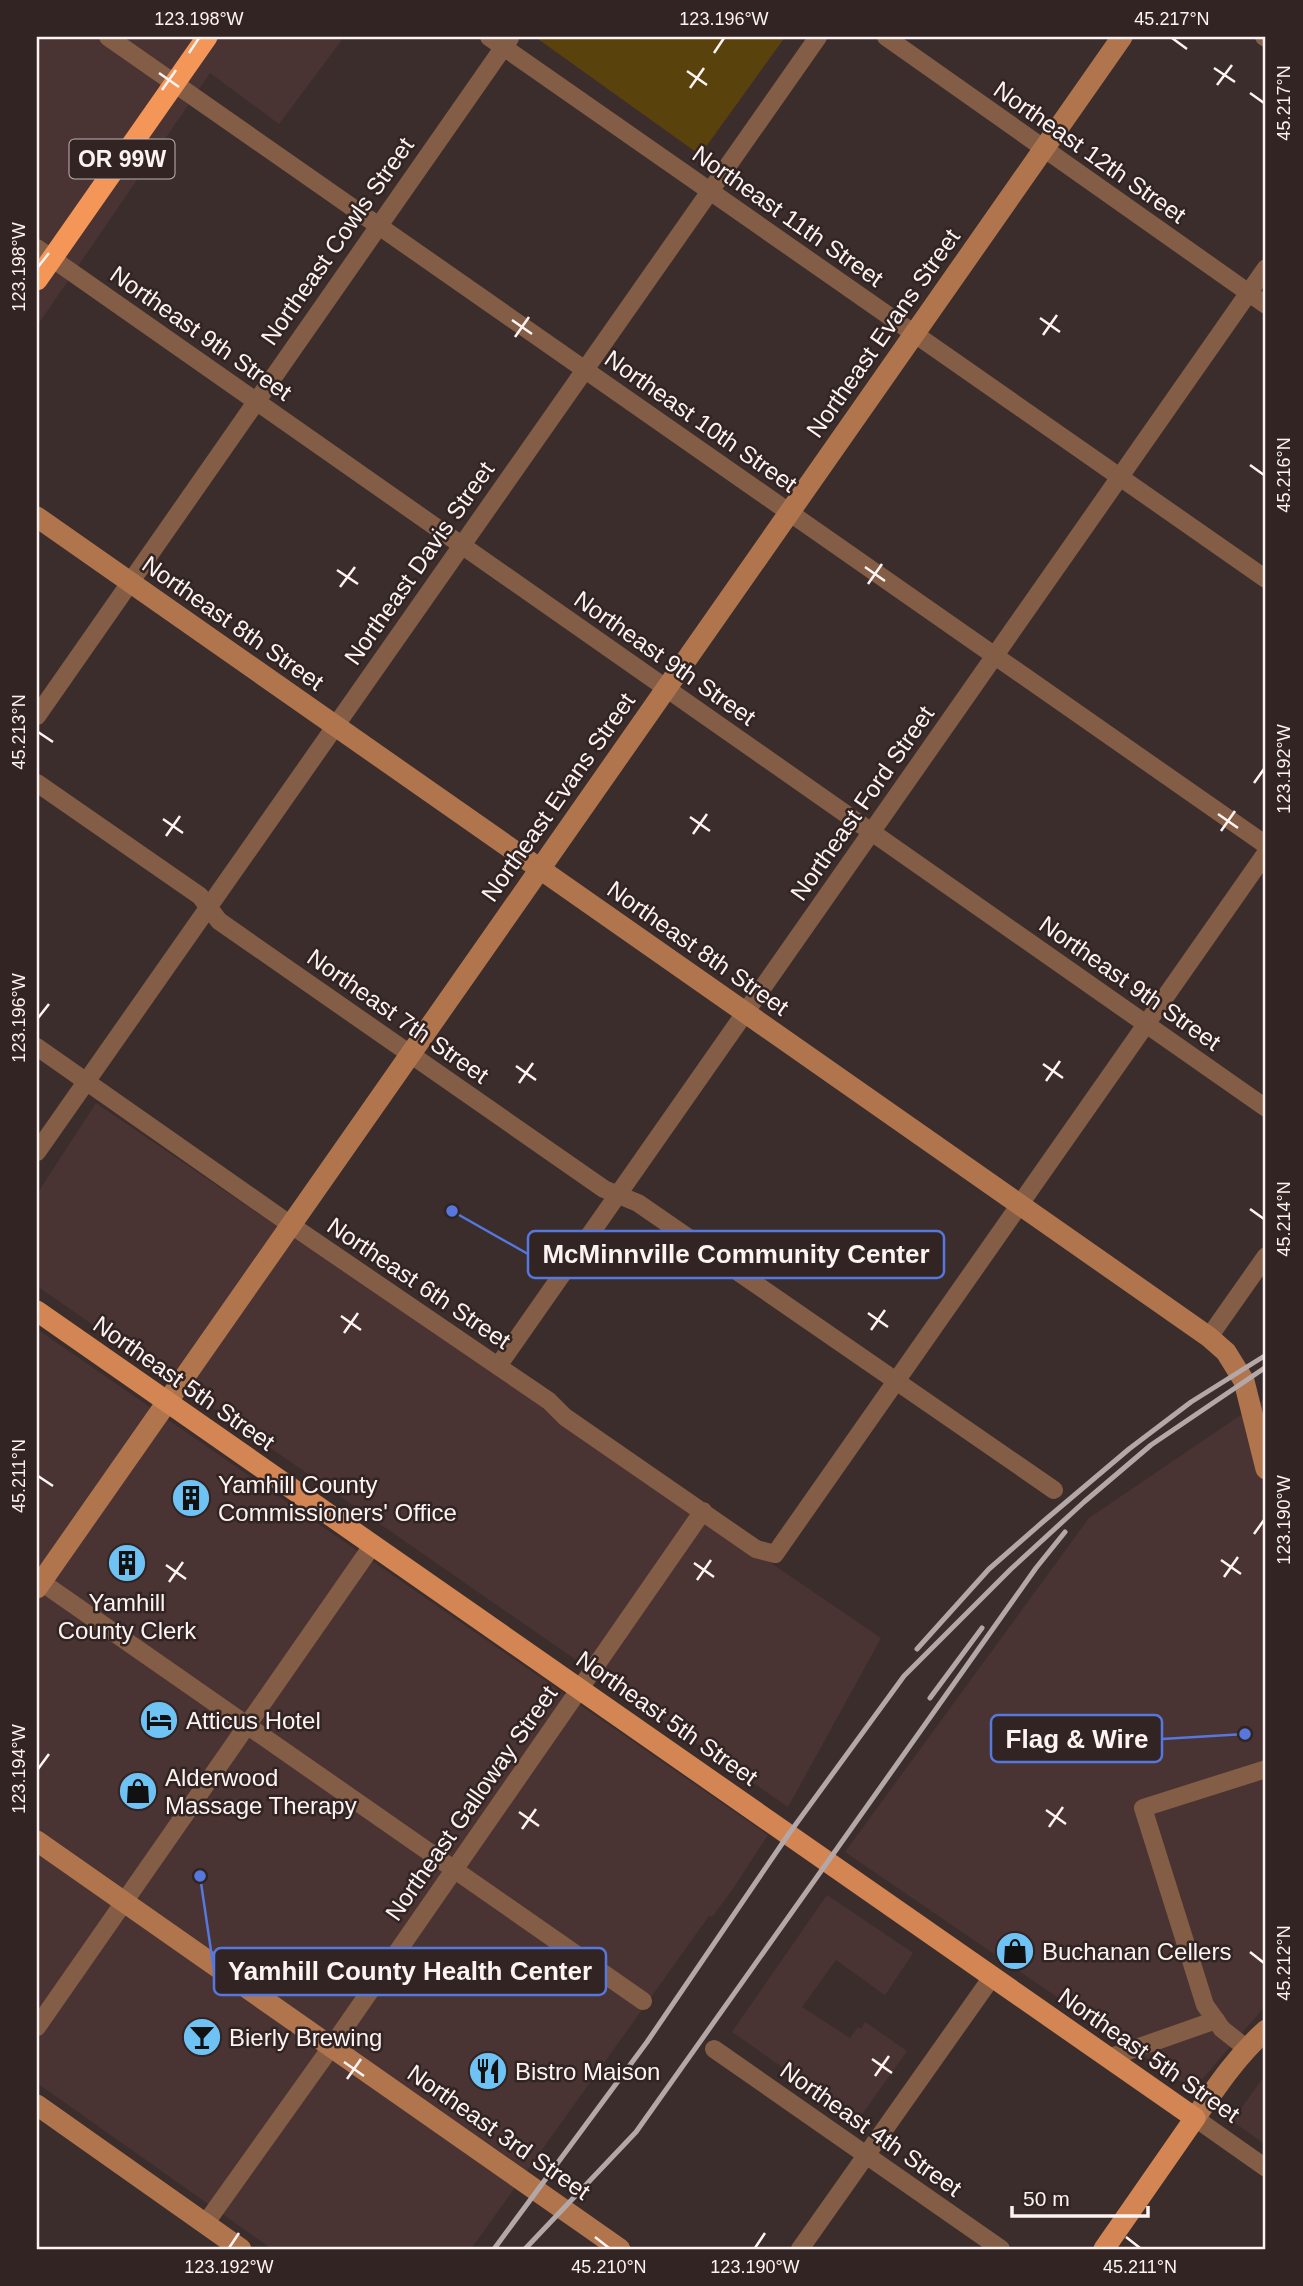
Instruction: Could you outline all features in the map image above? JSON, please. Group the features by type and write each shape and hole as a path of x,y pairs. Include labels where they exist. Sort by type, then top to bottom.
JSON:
{"highway":[{"name":"OR 99W","path":"37,280 44,253 207,37"}],"main road":[{"name":"Northeast 5th Street","path":"37,1311 1195,2118"},
{"path":"1104,2249 1195,2118"}],"street":[{"name":"Northeast 10th Street","path":"108,37 1266,845"},
{"name":"Northeast Davis Street","path":"37,1152 818,37"},
{"name":"Northeast 12th Street","path":"886,37 1266,305"},
{"name":"Northeast Evans Street","path":"38,1583 1122,37"},
{"name":"Northeast 11th Street","path":"501,40 710,191 1266,579"},
{"name":"Northeast Cowls Street","path":"37,716 378,226 501,40"},
{"name":"Northeast 9th Street","path":"44,253 1266,1108"},
{"name":"Northeast Ford Street","path":"498,1366 1266,268"},
{"name":"Northeast 8th Street","path":"37,517 1209,1337 1226,1352 1244,1381 1266,1469"},
{"name":"Northeast 7th Street","path":"37,783 200,896 219,921 604,1189 638,1203 1054,1490"},
{"path":"897,1380 1266,853"},
{"name":"Northeast 6th Street","path":"37,1047 549,1401 565,1417 756,1549 775,1554 897,1380"},
{"path":"1209,1337 1266,1256"},
{"name":"Northeast Galloway Street","path":"205,2224 332,2046 703,1511"},
{"path":"37,2027 372,1546"},
{"path":"38,1583 248,1725 643,2001"},
{"path":"1246,2048 1222,2029 1205,2005 1143,1808 1266,1769"},
{"name":"Northeast 3rd Street","path":"37,1841 620,2249"},
{"path":"800,2249 992,1977"},
{"path":"1108,2057 1216,2020"},
{"path":"1195,2118 1223,2076 1246,2048 1266,2030"},
{"name":"Northeast 4th Street","path":"714,2049 1001,2249"},
{"path":"37,2105 241,2249"},
{"name":"Northeast 5th Street","path":"1195,2118 1266,2168"}],"shaded area":[{"path":"37,37 344,37 279,124 210,73 37,326"},
{"path":"785,37 700,155 538,39"},
{"path":"96,1103 881,1638 788,1807 37,1286 37,1194"},
{"path":"37,1329 768,1835 732,1890 712,1917 709,1916 471,2249 272,2249 37,2083"},
{"path":"1266,1398 1266,2005 1193,2090 845,1852 1089,1518"},
{"path":"827,1895 913,1953 885,1995 836,1960 802,2007 850,2038 865,2022 907,2051 858,2120 732,2032"},
{"path":"1266,2074 1266,2145 1232,2121"}],"railway":[{"path":"917,1649 989,1569 1129,1449 1191,1402 1266,1355"},
{"path":"494,2249 647,2042 788,1835 904,1676 1011,1569 1084,1502 1151,1445 1266,1367"},
{"path":"525,2249 636,2132 1036,1568 1065,1532"},
{"path":"930,1698 982,1628"}],"place":[{"name":"McMinnville Community Center","path":"452,1211"},
{"name":"Yamhill County Commissioners' Office","path":"191,1498"},
{"name":"Yamhill County Clerk","path":"127,1563"},
{"name":"Atticus Hotel","path":"159,1720"},
{"name":"Flag & Wire","path":"1245,1734"},
{"name":"Alderwood Massage Therapy","path":"138,1791"},
{"name":"Yamhill County Health Center","path":"200,1876"},
{"name":"Buchanan Cellers","path":"1015,1951"},
{"name":"Bierly Brewing","path":"202,2037"},
{"name":"Bistro Maison","path":"488,2071"}]}
